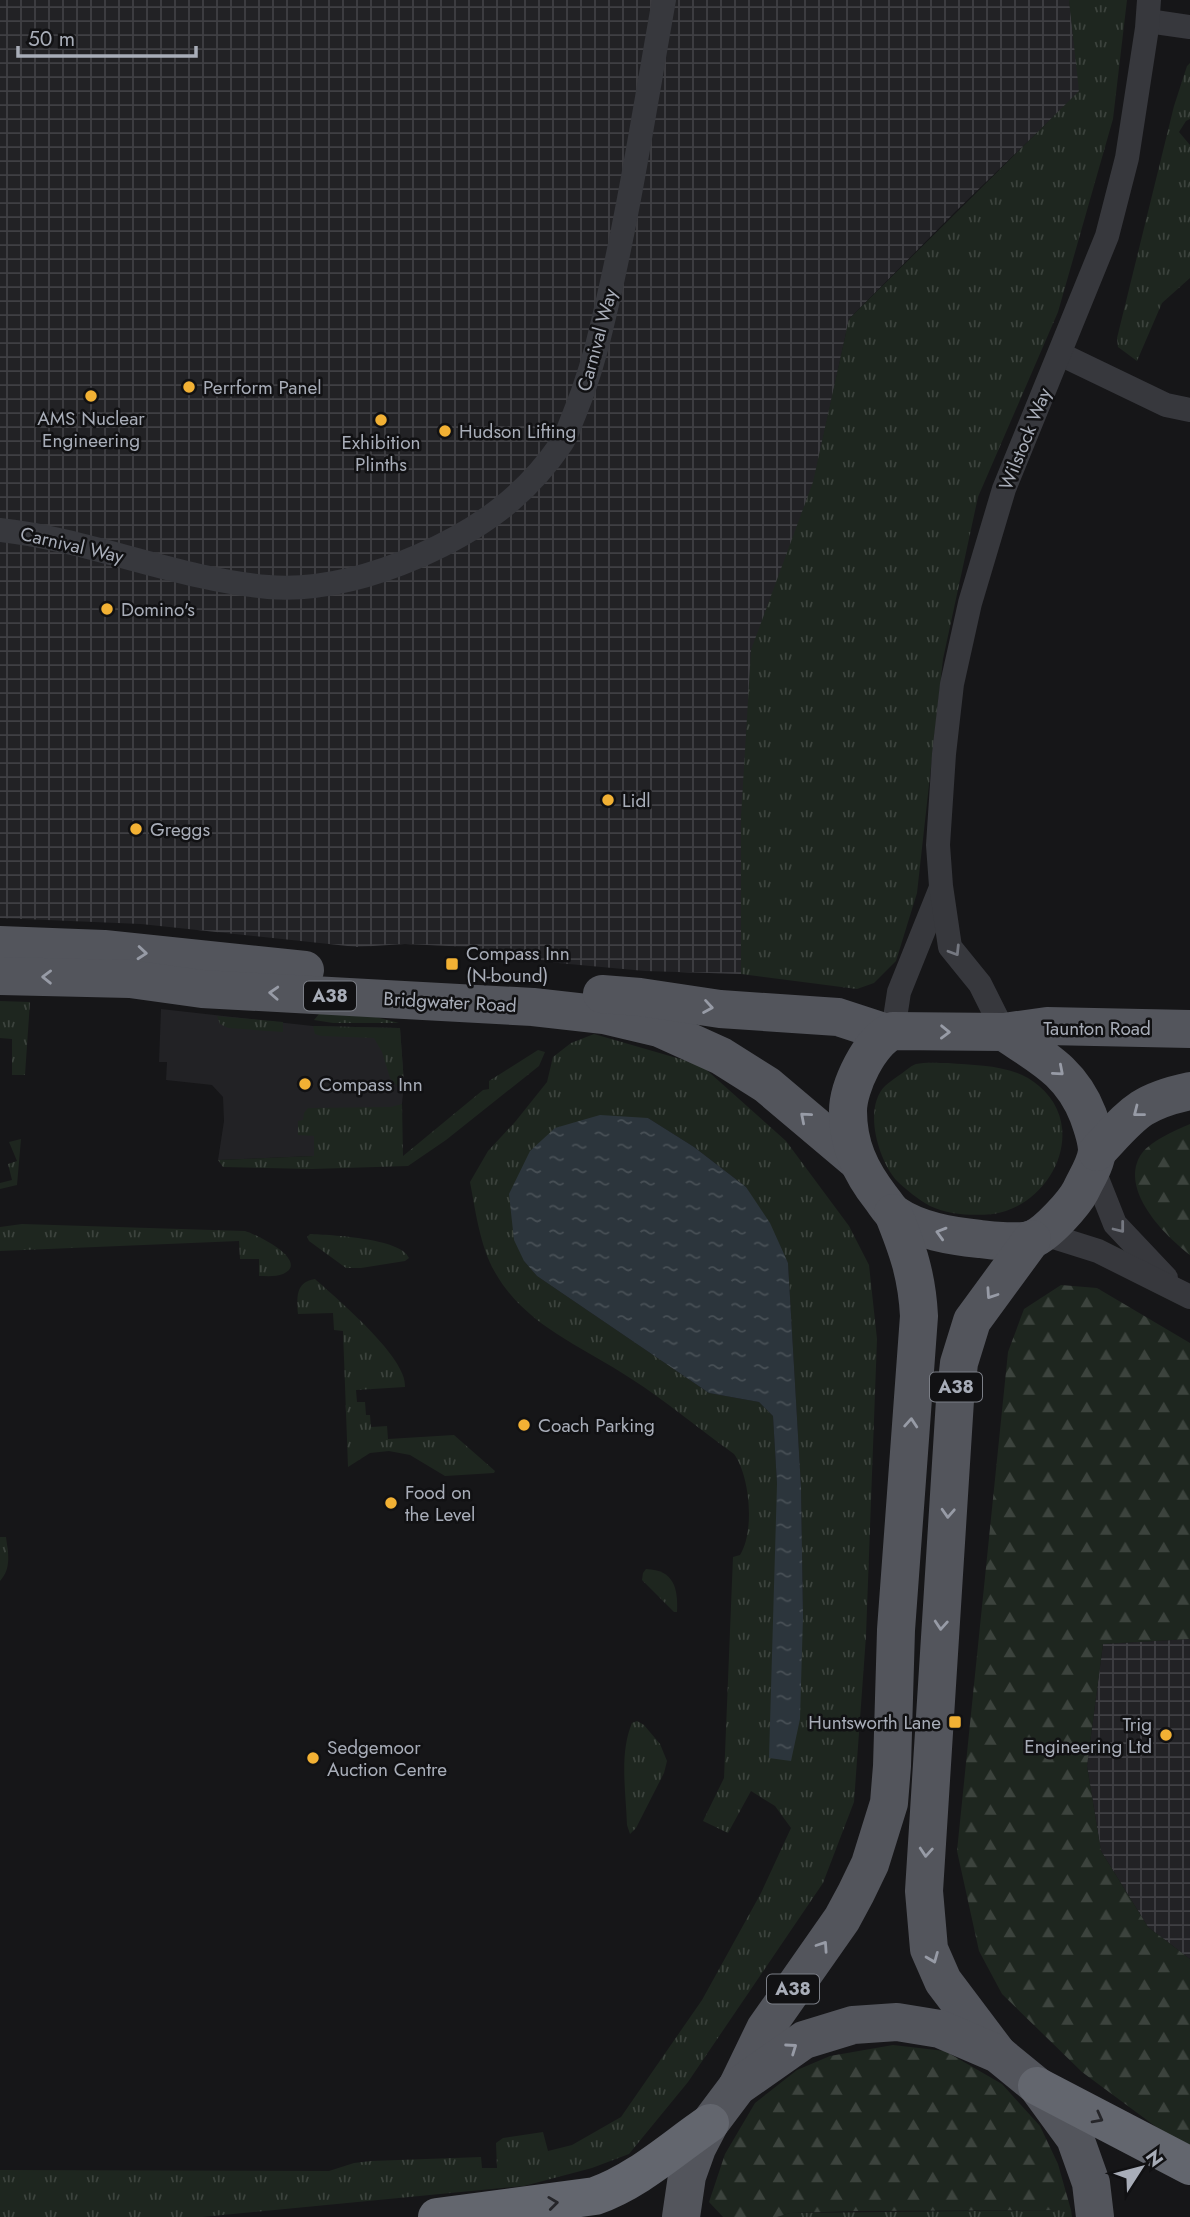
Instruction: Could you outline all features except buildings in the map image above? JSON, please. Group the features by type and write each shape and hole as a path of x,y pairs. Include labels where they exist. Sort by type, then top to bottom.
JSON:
{"highway":[{"path":"1037,2086 1190,2166"},
{"path":"437,2217 595,2196 613,2190 710,2123"}],"main road":[{"name":"Bridgwater Road","path":"0,945 104,949 299,970 640,997 720,1009 838,1017 890,1032"},
{"name":"Bridgwater Road","path":"0,976 130,979 202,989 533,1007 604,1015 659,1027 721,1056 767,1085 857,1161"},
{"name":"Taunton Road","path":"1004,1032 1047,1026 1190,1029"},
{"name":"A38","path":"737,2087 765,2029 842,1919 856,1894 870,1864 889,1803 896,1630 919,1316 918,1294 910,1256 892,1213 857,1161 848,1129 851,1087 869,1054 890,1032 1004,1032"},
{"path":"1004,1032 1057,1068 1072,1083 1081,1097 1092,1126 1095,1159"},
{"name":"A38","path":"998,2054 943,1981 929,1950 924,1891 959,1363 972,1321 1036,1236 1057,1220 1078,1196 1095,1159 1138,1108 1160,1098 1190,1091"},
{"path":"892,1213 925,1229 955,1237 993,1241 1036,1236"},
{"path":"681,2217 687,2176 697,2148 710,2123 737,2087 804,2040 853,2025 897,2022 940,2029 998,2054 1037,2086 1075,2138 1091,2183 1095,2217"}],"street":[{"name":"Carnival Way","path":"0,530 38,534 183,572 269,587 332,584 395,566 445,544 494,516 522,491 562,443 591,373 615,271 664,0"},
{"path":"1148,11 1190,27"},
{"name":"Wilstock Way","path":"1004,1032 980,984 950,947 938,845 952,684 970,603 1004,489 1107,236 1127,158 1148,11"},
{"path":"1060,354 1166,404 1190,410"},
{"name":"Wilstock Way","path":"890,1032 899,992 941,886"},
{"path":"1095,1159 1115,1224 1183,1293"},
{"path":"1036,1236 1098,1251 1183,1293"}],"shaded area":[{"path":"0,0 1069,0 1080,91 849,319 741,817 741,974 645,971 558,963 471,947 405,944 357,947 141,924 0,918"},
{"name":"Compass Inn","path":"161,1009 313,1026 400,1028 404,1083 402,1104 314,1156 218,1160 224,1121 223,1097 212,1085 166,1080 167,1062 159,1062"},
{"path":"1190,1639 1190,1959 1148,1927 1101,1851 1087,1766 1103,1644"}],"green space":[{"path":"1069,0 1127,0 1113,119 1058,312 978,497 943,659 917,893 896,961 874,983 857,989 741,974 741,817 751,650 813,482 849,319 1079,91"},
{"path":"1190,63 1190,119 1179,132 1190,145 1190,278 1162,303 1137,361 1118,347 1117,338 1174,106"},
{"path":"0,1001 30,1002 25,1075 12,1075 12,1039 0,1038"},
{"path":"353,1011 399,1023 333,1023 314,1020 319,1014"},
{"path":"217,1016 283,1022 283,1032 228,1028 220,1024"},
{"path":"313,1026 400,1028 403,1093 390,1078 382,1052 374,1038 321,1036 315,1034"},
{"path":"594,1034 701,1065 786,1141 849,1226 869,1265 877,1339 866,1636 854,1802 823,1883 688,2082 629,2154 592,2168 524,2186 202,2217 0,2217 0,2170 329,2171 371,2161 481,2157 482,2168 497,2168 496,2143 503,2138 543,2132 548,2151 572,2145 621,2117 702,2000 761,1893 791,1828 775,1806 751,1791 728,1833 703,1821 724,1778 733,1557 740,1555 745,1545 749,1518 747,1489 739,1464 734,1454 657,1396 557,1334 523,1308 496,1274 479,1230 470,1182 488,1151 547,1082 553,1057 571,1043","holes":["648,1118 694,1147 746,1187 788,1263 801,1487 803,1616 777,1484 773,1416 759,1402 709,1393 537,1276 524,1261"]},
{"path":"538,1050 545,1052 539,1066 446,1140 408,1166 312,1169 223,1167 218,1160 314,1156 314,1136 298,1135 298,1121 303,1120 308,1108 391,1107 402,1104 403,1156 483,1090 489,1089 489,1081"},
{"path":"948,1063 996,1067 1019,1074 1039,1086 1054,1103 1061,1122 1062,1143 1057,1162 1047,1181 1032,1196 1014,1208 977,1215 938,1209 921,1201 889,1171 879,1147 874,1120 878,1095 914,1065"},
{"path":"1190,1124 1190,1255 1148,1212 1140,1198 1135,1170 1140,1156 1149,1146"},
{"path":"21,1139 17,1185 0,1189 0,1183 12,1180 8,1164 17,1161 9,1142"},
{"path":"22,1224 245,1231 279,1249 290,1262 290,1269 280,1275 259,1276 259,1259 240,1259 239,1241 0,1251 0,1227"},
{"path":"310,1234 379,1242 403,1251 409,1258 405,1261 361,1268 346,1268 309,1241 307,1237"},
{"path":"315,1279 369,1329 403,1375 405,1387 356,1390 357,1402 365,1402 371,1427 387,1426 388,1439 454,1435 495,1471 494,1473 445,1476 410,1455 389,1451 370,1453 348,1467 343,1331 334,1330 333,1313 298,1314 301,1287"},
{"path":"1061,1285 1097,1288 1190,1343 1190,1639 1103,1644 1087,1766 1101,1851 1148,1927 1190,1959 1190,2152 1082,2072 1002,1994 979,1951 957,1851 1008,1352 1024,1309"},
{"path":"0,1537 6,1537 8,1560 0,1581"},
{"path":"646,1569 663,1573 672,1582 677,1595 677,1612 642,1580"},
{"path":"637,1721 644,1725 660,1744 667,1761 664,1773 636,1828 630,1834 627,1825 624,1760 632,1723"},
{"path":"893,2045 945,2051 1002,2084 1040,2126 1058,2164 1071,2210 857,2211 790,2213 777,2217 723,2217 709,2202 725,2154 755,2103 797,2070 830,2056"},
{"path":"1071,2210 1072,2217 777,2217 790,2213"}],"water":[{"path":"600,1115 648,1118 694,1147 746,1187 770,1223 788,1263 801,1487 803,1616 800,1719 791,1761 769,1758 777,1484 773,1416 759,1402 709,1393 537,1276 524,1261 514,1240 509,1194 530,1151 555,1128"}],"place":[{"name":"Perrform Panel","path":"189,387"},
{"name":"AMS Nuclear Engineering","path":"91,396"},
{"name":"Exhibition Plinths","path":"381,420"},
{"name":"Hudson Lifting","path":"445,431"},
{"name":"Domino's","path":"107,609"},
{"name":"Lidl","path":"608,800"},
{"name":"Greggs","path":"136,829"},
{"name":"Compass Inn (N-bound)","path":"452,964"},
{"name":"Compass Inn","path":"305,1084"},
{"name":"Coach Parking","path":"524,1425"},
{"name":"Food on the Level","path":"391,1503"},
{"name":"Huntsworth Lane","path":"955,1722"},
{"name":"Trig Engineering Ltd","path":"1166,1735"},
{"name":"Sedgemoor Auction Centre","path":"313,1758"}]}
